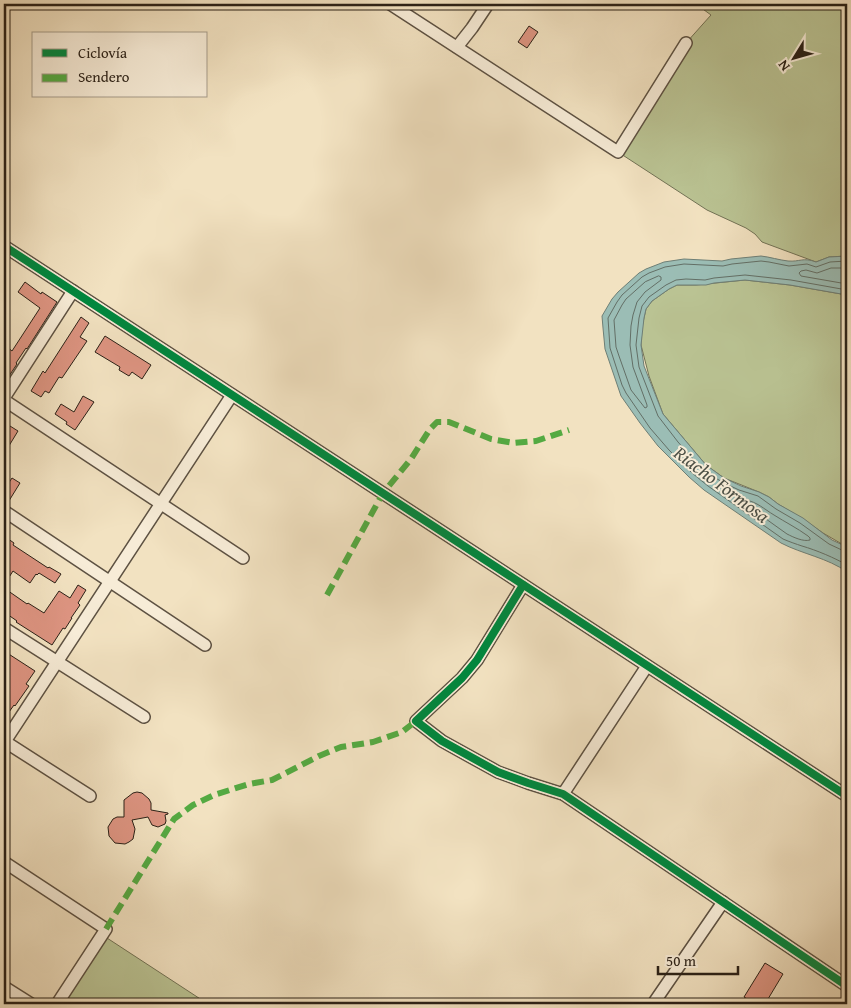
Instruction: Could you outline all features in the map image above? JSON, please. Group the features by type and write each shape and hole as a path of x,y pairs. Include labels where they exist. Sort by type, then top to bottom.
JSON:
{"street":[{"path":"390,4 618,152 686,43"},
{"path":"457,48 488,4"},
{"path":"4,246 847,796"},
{"path":"73,291 4,399 243,558"},
{"path":"90,796 4,742 232,395"},
{"path":"4,511 205,645"},
{"path":"523,585 477,660 462,678 416,721 442,741 498,772 563,794 847,986"},
{"path":"4,628 144,718"},
{"path":"563,794 648,666"},
{"path":"4,862 106,930 57,1004"},
{"path":"653,1004 723,902"},
{"path":"4,986 31,1004"}],"green space":[{"path":"696,4 847,4 847,256 829,257 816,262 762,242 746,228 707,210 618,152 686,43 711,15"},
{"path":"745,280 790,285 847,295 847,547 769,497 724,478 706,465 663,414 649,376 641,345 646,309 652,301 677,285"},
{"path":"107,938 208,1004 63,1004"}],"water":[{"name":"Riacho Formosa","path":"761,256 788,261 805,260 816,262 829,257 847,256 847,295 790,285 745,280 706,285 677,285 652,301 646,309 641,345 644,366 663,414 706,465 724,478 769,497 803,518 832,540 847,547 847,572 832,563 781,543 704,490 689,477 658,446 621,396 605,349 602,316 618,292 639,273 664,262 684,259 722,261"}],"building":[{"path":"529,26 538,32 527,48 518,42"},
{"path":"25,282 41,294 42,292 57,302 9,376 4,372 4,351 7,347 12,351 40,308 18,292"},
{"path":"81,317 89,323 80,337 87,341 62,378 59,377 49,393 45,391 41,397 31,391 43,371 45,373"},
{"path":"105,336 151,365 142,379 132,372 129,376 119,370 120,367 95,352"},
{"path":"83,396 94,402 75,430 55,414 61,404 74,412"},
{"path":"10,426 18,431 4,454 4,435"},
{"path":"12,478 20,483 7,504 4,504 4,490"},
{"path":"4,536 14,543 13,545 48,568 61,574 55,583 39,573 36,574 30,583 13,571 4,585"},
{"path":"78,585 86,590 78,603 80,605 52,645 4,612 4,588 44,613 59,591 70,598"},
{"path":"4,651 35,671 26,684 29,686 4,719"},
{"path":"137,792 142,793 149,799 151,810 168,813 165,815 165,824 158,827 152,825 148,817 132,820 135,829 133,839 125,844 115,843 109,836 108,827 113,819 124,817 124,800"},
{"path":"765,963 783,974 765,1004 756,1004 744,997"}],"marked path":[{"path":"327,595 383,493 411,459 430,429 437,422 449,422 491,439 514,443 536,441 569,430"},
{"path":"106,929 174,819 193,805 214,795 249,784 272,780 341,747 373,742 402,732 416,721"}],"cycle path":[{"path":"4,246 847,796"},
{"path":"523,585 477,660 462,678 416,721 442,741 498,772 563,794 847,986"}]}
